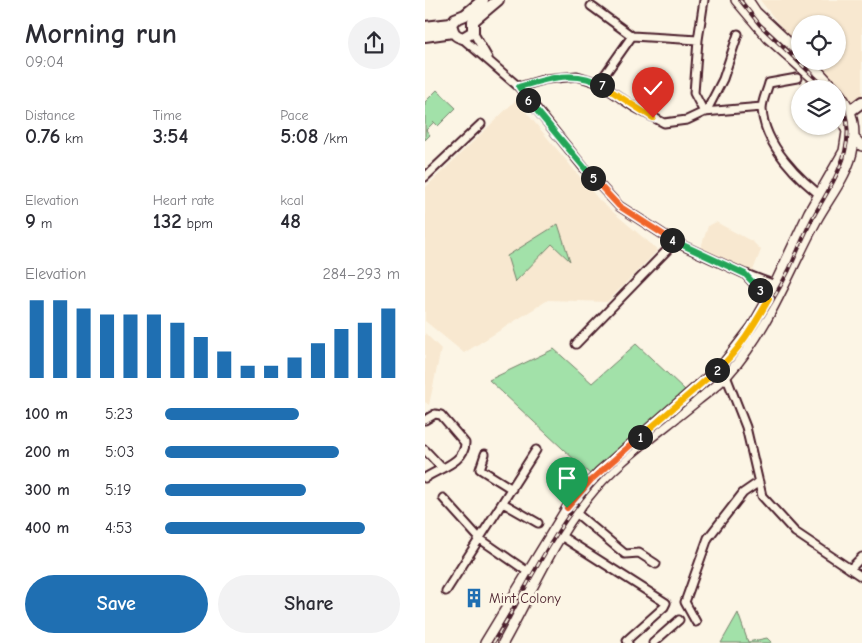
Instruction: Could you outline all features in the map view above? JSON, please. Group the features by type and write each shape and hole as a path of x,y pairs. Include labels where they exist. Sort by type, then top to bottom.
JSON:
{"main road":[{"path":"452,28 457,36 462,38 483,0"},
{"path":"471,23 498,0"},
{"path":"452,28 455,19 471,23"},
{"path":"425,27 452,28"},
{"path":"425,36 452,28"},
{"path":"846,110 862,102"}],"street":[{"path":"704,0 697,40 694,93 705,112"},
{"path":"736,0 768,38 791,57"},
{"path":"748,0 756,12 791,45"},
{"path":"591,6 632,36 697,40"},
{"path":"471,23 488,59"},
{"path":"705,112 726,72 738,34"},
{"path":"599,83 632,36"},
{"path":"462,38 519,87 584,168 619,206 675,242 745,274 779,286"},
{"path":"806,70 816,80"},
{"path":"818,70 827,80"},
{"path":"519,87 546,79 577,76 599,83 634,107 664,123 687,120 705,112 762,107"},
{"path":"797,78 769,83 762,107 764,119 777,149 799,178 823,198"},
{"path":"503,643 561,536 607,471 726,376 753,345 795,250 823,198 854,133 855,124 846,115"},
{"path":"846,118 862,146"},
{"path":"425,177 481,124"},
{"path":"576,344 675,242"},
{"path":"745,274 769,299"},
{"path":"485,643 567,508 725,363 779,286"},
{"path":"725,363 726,376 746,427 762,496 795,532 862,577"},
{"path":"425,420 435,414 441,416 465,443 465,450 459,460 441,467 425,478"},
{"path":"425,450 441,467"},
{"path":"446,591 536,450"},
{"path":"485,454 480,469 512,488"},
{"path":"696,622 685,602 702,550 708,538 743,493 759,482"},
{"path":"443,498 480,539 528,572"},
{"path":"503,503 538,523"},
{"path":"576,513 625,554 639,553 656,564"},
{"path":"561,536 665,603 664,607 627,640 628,643"},
{"path":"850,569 862,558"},
{"path":"653,643 679,620"}],"shaded area":[{"path":"760,0 862,0 862,97 849,112 846,106 846,80 828,80 817,70 846,70 846,15 791,15 791,40"},
{"path":"516,100 600,201 658,250 607,302 548,300 464,353 425,321 425,188"},
{"path":"716,222 753,242 761,250 750,278 699,253 708,226"},
{"path":"425,333 441,349 429,405 425,402"}],"green space":[{"path":"437,90 456,108 438,126 434,122 426,130 430,135 425,140 425,102"},
{"path":"558,224 570,261 552,244 515,282 507,256"},
{"path":"636,344 685,390 591,475 489,380 554,349 592,383"},
{"path":"738,613 748,642 767,638 772,643 721,643"}],"railway":[{"path":"740,0 760,25 818,80"},
{"path":"493,643 546,551 582,498 611,466 694,396 722,369 744,343 763,315 789,270 808,226 839,169 847,140 846,120"}],"place":[{"name":"Mint Colony","path":"474,598"}],"route":[{"path":"567,508 599,472 725,363 735,352 769,299 745,274 675,242 619,206 584,168 519,87 546,79 577,76 599,83 653,118"}]}
